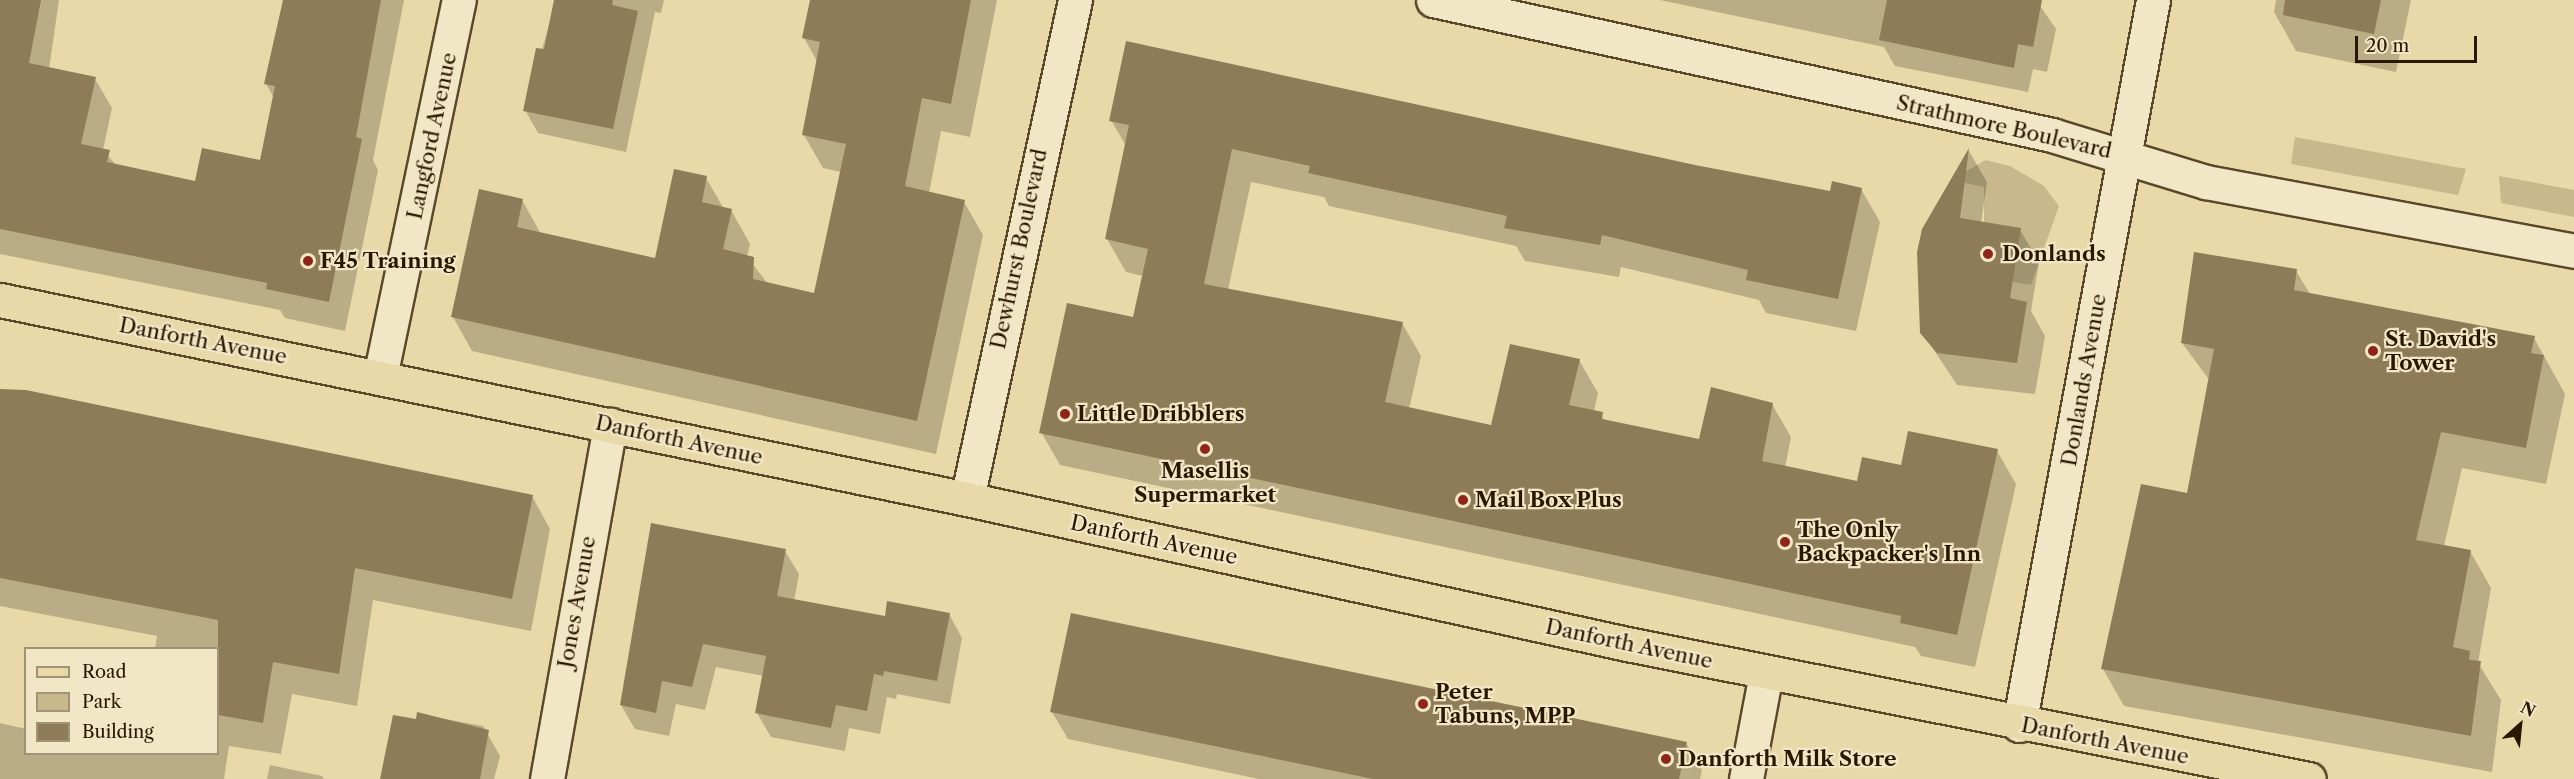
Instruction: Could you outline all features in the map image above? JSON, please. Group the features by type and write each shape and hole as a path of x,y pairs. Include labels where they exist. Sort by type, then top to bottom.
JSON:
{"main road":[{"name":"Danforth Avenue","path":"0,300 967,499 1766,673 2019,725 2309,779"}],"street":[{"name":"Langford Avenue","path":"380,377 459,0"},
{"name":"Dewhurst Boulevard","path":"967,499 1075,0"},
{"name":"Strathmore Boulevard","path":"1433,0 2125,155 2206,182 2574,251"},
{"name":"Donlands Avenue","path":"2019,725 2153,0"},
{"name":"Jones Avenue","path":"547,779 610,425"},
{"path":"1746,779 1766,673"}],"green space":[{"path":"2295,137 2466,169 2458,195 2291,164"},
{"path":"1986,160 2010,166 2044,186 2059,206 2031,285 2013,282 1984,222 1984,187 1950,180"},
{"path":"2499,176 2574,190 2574,217 2501,203"}],"building":[{"path":"0,0 41,0 29,63 96,77 81,144 110,150 107,162 195,181 202,148 260,160 275,86 264,84 283,0 381,0 356,137 362,139 329,302 266,289 267,283 0,229"},
{"path":"554,0 613,0 612,5 638,11 613,129 523,111 536,48 544,49"},
{"path":"810,0 971,0 951,104 922,98 905,186 965,200 917,421 451,317 479,189 523,199 517,227 655,258 674,169 707,176 702,202 732,209 723,249 754,257 753,279 814,293 846,144 802,135 820,42 802,38"},
{"path":"1887,0 2042,0 2033,47 2018,44 2014,68 1879,40"},
{"path":"2285,0 2381,0 2374,34 2283,15"},
{"path":"1126,41 1695,165 1830,191 1832,181 1862,188 1838,299 1746,280 1748,270 1602,235 1600,245 1504,228 1507,216 1308,173 1310,166 1232,149 1204,284 1403,322 1385,402 1491,425 1510,344 1580,359 1569,405 1603,412 1602,419 1699,439 1711,387 1773,403 1762,461 1857,481 1862,457 1901,465 1908,431 1998,449 1957,635 1900,623 1901,616 1039,433 1067,303 1133,317 1148,249 1105,239 1129,125 1109,121"},
{"name":"Donlands","path":"1969,148 1960,218 2021,228 2010,298 2027,302 2017,363 1937,353 1920,333 1917,252 1922,229"},
{"path":"2194,252 2297,269 2294,290 2535,336 2531,353 2544,355 2526,448 2441,432 2416,540 2471,550 2453,647 2470,651 2469,660 2481,661 2471,736 2101,669 2141,484 2187,493 2214,349 2181,343"},
{"path":"0,389 26,390 533,495 512,599 355,568 339,674 273,662 263,723 219,715 218,620 0,578"},
{"path":"651,523 786,549 777,596 885,616 887,601 950,613 937,681 884,671 883,676 874,674 867,711 836,705 831,728 755,713 766,656 703,644 692,687 662,681 656,713 620,705"},
{"path":"1071,613 1687,742 1679,779 1373,779 1050,712"},
{"path":"417,712 489,730 480,779 380,779 393,715 416,719"}],"place":[{"name":"Donlands","path":"1988,254"},
{"name":"F45 Training","path":"308,261"},
{"name":"St. David's Tower","path":"2373,351"},
{"name":"Little Dribblers","path":"1065,414"},
{"name":"Masellis Supermarket","path":"1205,449"},
{"name":"Mail Box Plus","path":"1463,500"},
{"name":"The Only Backpacker's Inn","path":"1785,542"},
{"name":"Peter Tabuns, MPP","path":"1423,704"},
{"name":"Danforth Milk Store","path":"1666,759"}]}
